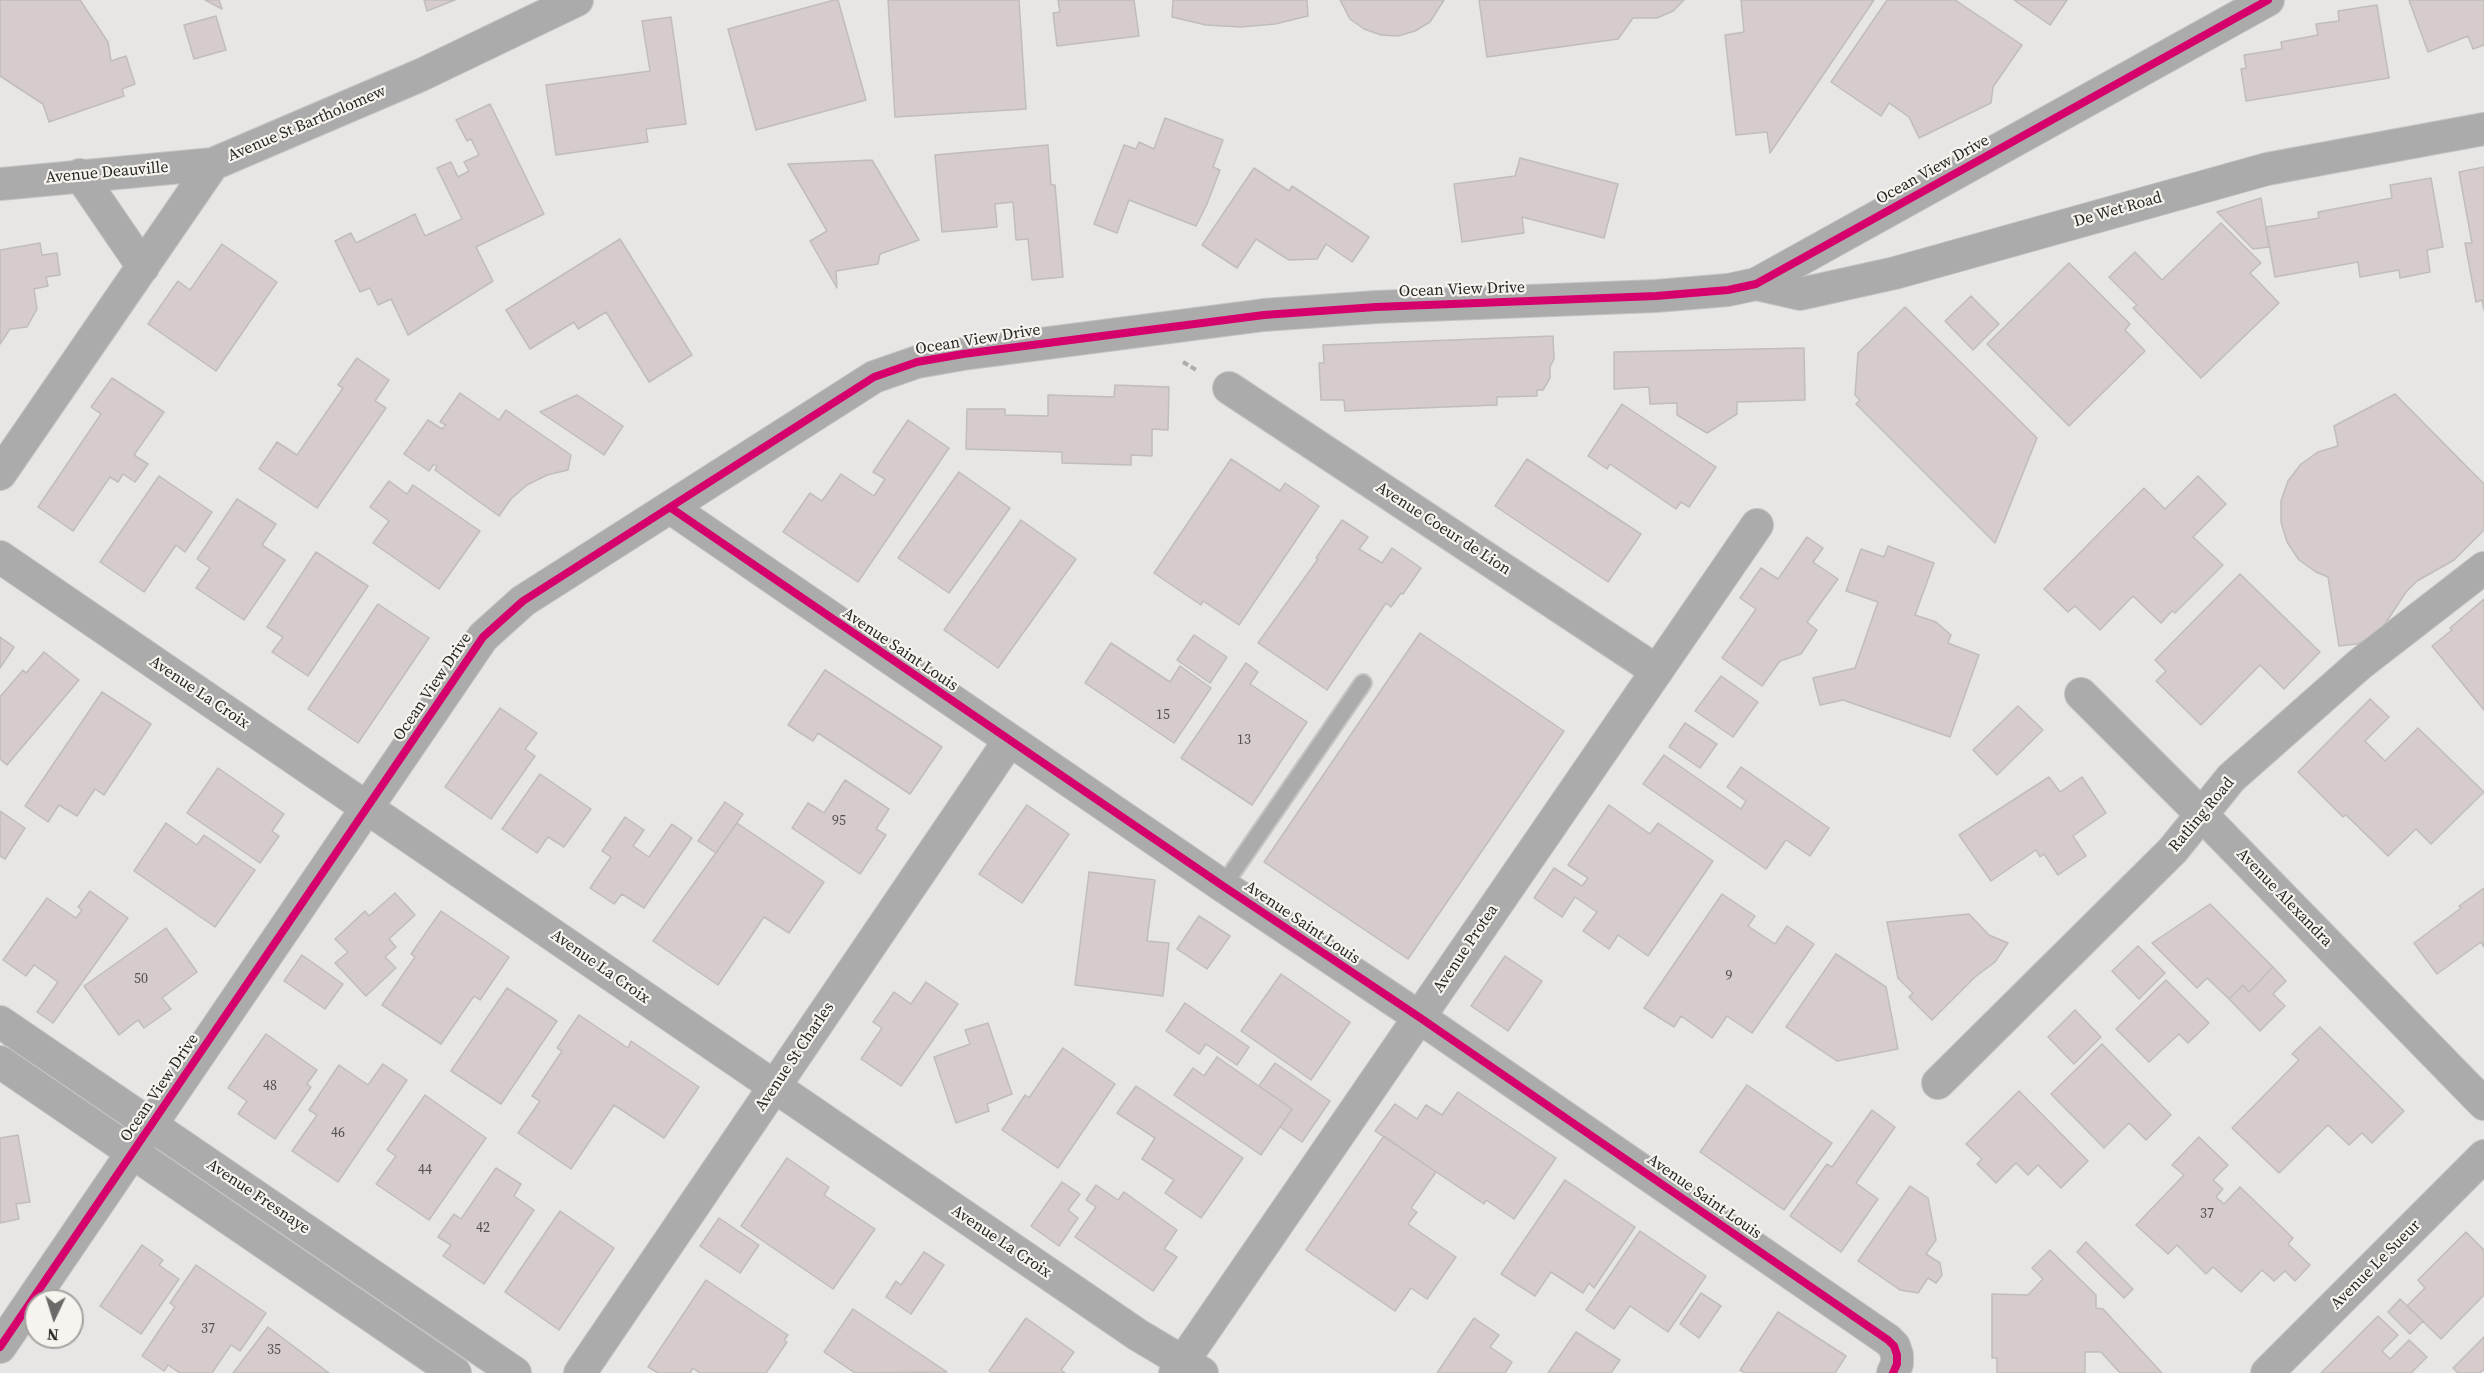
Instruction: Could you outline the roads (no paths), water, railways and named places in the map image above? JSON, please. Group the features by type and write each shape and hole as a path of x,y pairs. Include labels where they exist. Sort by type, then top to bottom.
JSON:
{"street":[{"name":"Avenue St Bartholomew","path":"0,474 213,164 421,75 577,0"},
{"name":"Ocean View Drive","path":"0,1347 483,637 523,601 874,377 917,362 1264,315 1376,307 1666,295 1728,290 1756,284 2268,0"},
{"name":"De Wet Road","path":"1756,284 1800,294 1895,273 2267,169 2484,129"},
{"name":"Avenue Deauville","path":"0,184 213,164"},
{"path":"80,175 143,267"},
{"name":"Avenue Coeur de Lion","path":"1229,388 1657,671"},
{"name":"Avenue Saint Louis","path":"671,508 1009,741 1419,1017 1888,1340 1894,1346 1897,1355 1897,1364 1893,1373"},
{"name":"Avenue Protea","path":"1187,1369 1419,1017 1757,525"},
{"name":"Avenue La Croix","path":"0,557 1187,1369"},
{"name":"Ratling Road","path":"1938,1083 2172,850 2231,778 2323,695 2391,639 2484,568"},
{"name":"Avenue Alexandra","path":"2081,694 2484,1104"},
{"name":"Avenue St Charles","path":"580,1373 1009,741"},
{"name":"Avenue Fresnaye","path":"0,1022 515,1373"},
{"name":"Avenue Fresnaye","path":"0,1062 455,1373"},
{"name":"Avenue Le Sueur","path":"2267,1373 2484,1156"},
{"path":"331,1290 352,1260"}],"lane":[{"path":"1223,886 1363,683"}]}
